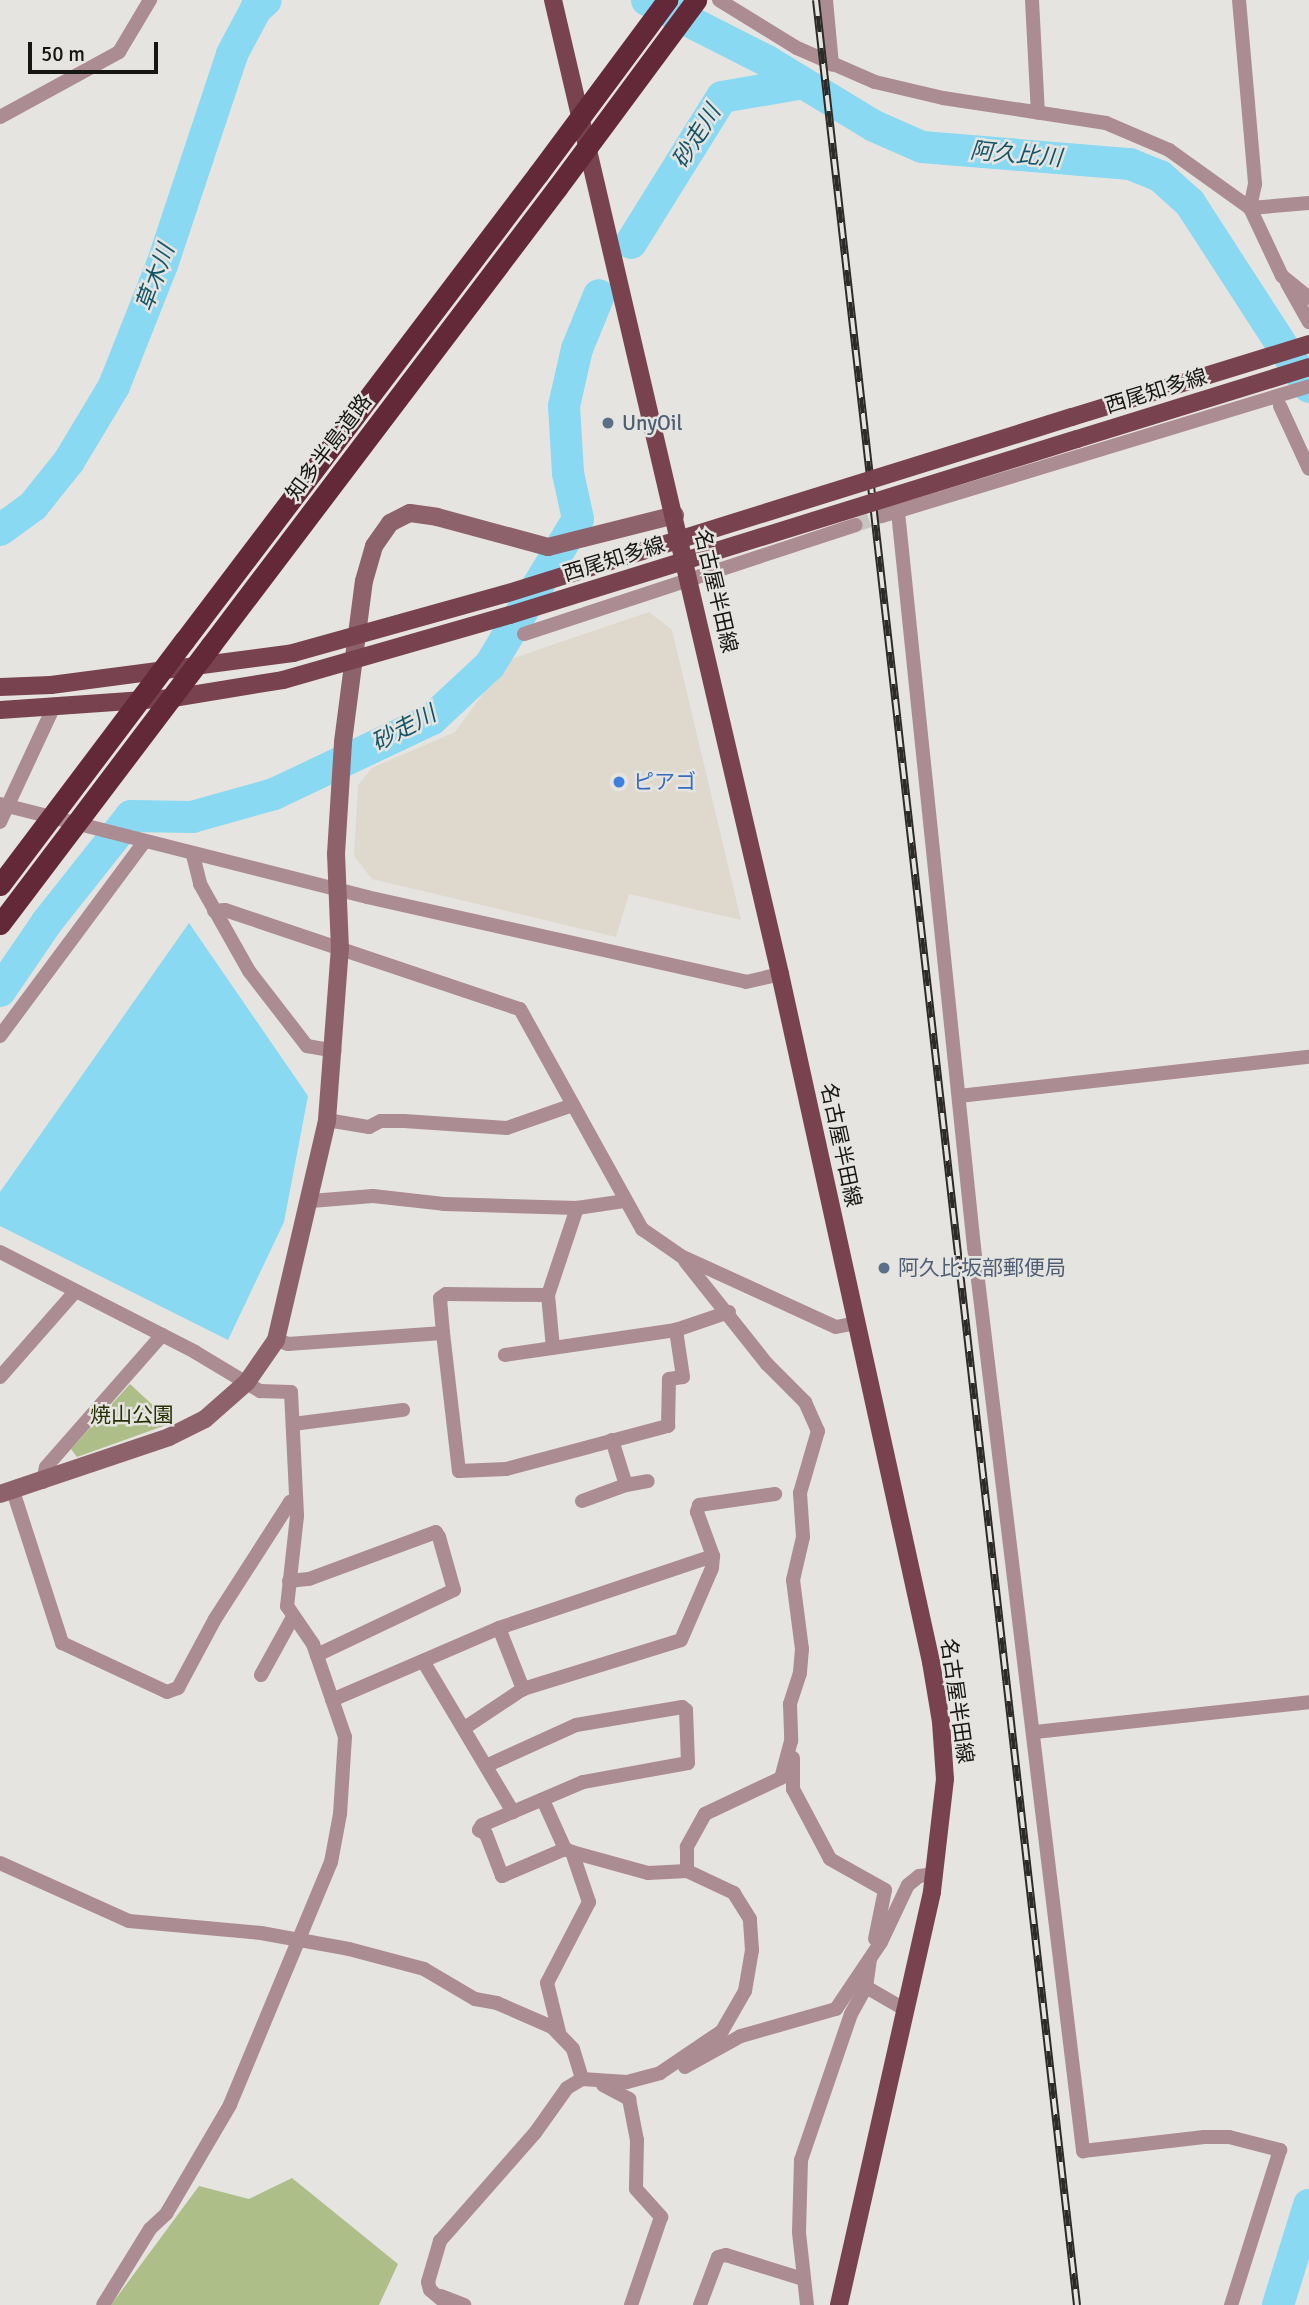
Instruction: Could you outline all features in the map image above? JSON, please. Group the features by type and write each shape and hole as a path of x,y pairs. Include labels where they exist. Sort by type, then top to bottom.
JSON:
{"highway":[{"name":"知多半島道路","path":"0,885 667,0"},
{"name":"知多半島道路","path":"0,924 696,0"}],"main road":[{"name":"名古屋半田線","path":"553,0 675,514 780,974 941,1723 945,1779 935,1874 839,2305"},
{"name":"西尾知多線","path":"0,687 51,685 279,655 355,637 506,594 1309,344"},
{"name":"西尾知多線","path":"0,710 173,698 283,680 352,662 1309,367"}],"street":[{"path":"0,117 119,52 150,0"},
{"path":"719,0 832,65 875,82 929,95 1106,123 1149,141 1204,172 1250,208 1282,276 1309,322"},
{"path":"826,0 832,65"},
{"path":"1032,0 1038,113"},
{"path":"1239,0 1255,184 1250,208"},
{"path":"1250,208 1309,202"},
{"path":"1282,276 1309,298"},
{"path":"883,516 1281,400 1309,386"},
{"path":"1281,400 1309,469"},
{"path":"898,512 994,1421 1035,1732 1083,2151 1204,2137 1229,2137 1280,2150 1231,2305"},
{"path":"296,1499 290,1502 215,1619 178,1688 167,1692 62,1643 6,1493 183,1431 230,1400 247,1382 276,1340 311,1201 327,1120 335,1051 340,949 337,887 343,742 355,637 374,546 390,523 410,513 489,529 548,547 577,543 675,514"},
{"path":"524,634 856,525"},
{"path":"0,822 5,805 54,706"},
{"path":"5,805 193,855 746,982 780,974"},
{"path":"0,1036 137,840"},
{"path":"193,855 214,911 248,971 295,1034 317,1050 335,1051"},
{"path":"214,911 225,909 520,1009 642,1229 681,1256 836,1327 856,1323"},
{"path":"959,1096 1309,1057"},
{"path":"327,1120 369,1127 381,1121 404,1121 507,1128 573,1105"},
{"path":"311,1201 373,1196 444,1204 577,1208 625,1201"},
{"path":"554,1348 548,1295 577,1208"},
{"path":"0,1252 162,1335 260,1391 291,1392 296,1499 287,1606 317,1655 345,1737 340,1814 331,1864 218,2131 103,2305"},
{"path":"681,1256 817,1422 816,1451 800,1493 803,1537 793,1580 802,1649 800,1673 790,1704 793,1789 825,1853 840,1866 885,1890 866,1987 851,2014 801,2160 803,2279 807,2305"},
{"path":"0,1377 75,1292"},
{"path":"548,1295 446,1294 440,1298 459,1471 506,1469 668,1426 669,1379 683,1377 676,1330"},
{"path":"506,1355 676,1330 729,1312"},
{"path":"276,1340 288,1344 443,1333"},
{"path":"43,1482 46,1467 162,1335"},
{"path":"293,1424 403,1410"},
{"path":"612,1440 626,1485"},
{"path":"582,1501 626,1485 648,1481"},
{"path":"466,1727 523,1689 681,1640 713,1556 697,1512 699,1505 775,1494"},
{"path":"289,1581 309,1580 436,1532 439,1537 454,1590 317,1655"},
{"path":"332,1700 499,1628 713,1556"},
{"path":"261,1675 293,1617"},
{"path":"499,1628 523,1689"},
{"path":"422,1661 466,1727 513,1812"},
{"path":"1035,1732 1309,1702"},
{"path":"488,1766 576,1725 682,1707 686,1710 688,1763 591,1780 513,1812 479,1830 486,1834 502,1876 568,1851 648,1873 687,1871 734,1893 750,1919 752,1950 745,1991 722,2031 660,2074"},
{"path":"687,1871 687,1847 705,1814 781,1777 790,1741"},
{"path":"543,1800 589,1902 547,1983 559,2032"},
{"path":"0,1863 128,1921 193,1924 298,1940 424,1969 475,1999 529,2015 559,2032 573,2049 585,2079 622,2092 629,2099 637,2140 636,2189 661,2217 631,2305"},
{"path":"464,2305 444,2300 428,2282 440,2241 535,2133 567,2088 585,2079 627,2081 686,2067 741,2036 836,2009 871,1952 881,1942 908,1885 919,1876 935,1874"},
{"path":"866,1987 904,2009"},
{"path":"700,2305 718,2257 726,2255 803,2279"}],"shaded area":[{"path":"649,612 672,630 741,920 629,894 616,937 372,879 354,856 358,785 372,768 455,732 508,660"}],"green space":[{"name":"焼山公園","path":"130,1384 172,1423 77,1457 71,1449"},
{"path":"292,2178 398,2264 379,2305 111,2305 199,2186 249,2199"}],"water":[{"path":"189,923 308,1096 284,1222 228,1340 0,1226 0,1192"}],"waterway":[{"name":"草木川","path":"0,530 33,506 69,461 114,386 162,265 232,54 256,9 266,0"},
{"name":"阿久比川","path":"647,0 767,61 874,126 922,147 1130,164 1160,176 1190,203 1309,387"},
{"name":"砂走川","path":"631,243 722,97 798,84"},
{"name":"砂走川","path":"0,991 47,922 131,816 192,817 274,794 432,719 490,665 578,519 568,473 564,406 577,349 599,295"},
{"name":"阿久比川","path":"1278,2305 1309,2205"}],"tunnel":[{"path":"856,525 882,516"}],"railway":[{"path":"816,0 1077,2305"}],"place":[{"name":"UnyOil","path":"608,423"},
{"name":"ピアゴ","path":"619,782"},
{"name":"阿久比坂部郵便局","path":"884,1268"}]}
